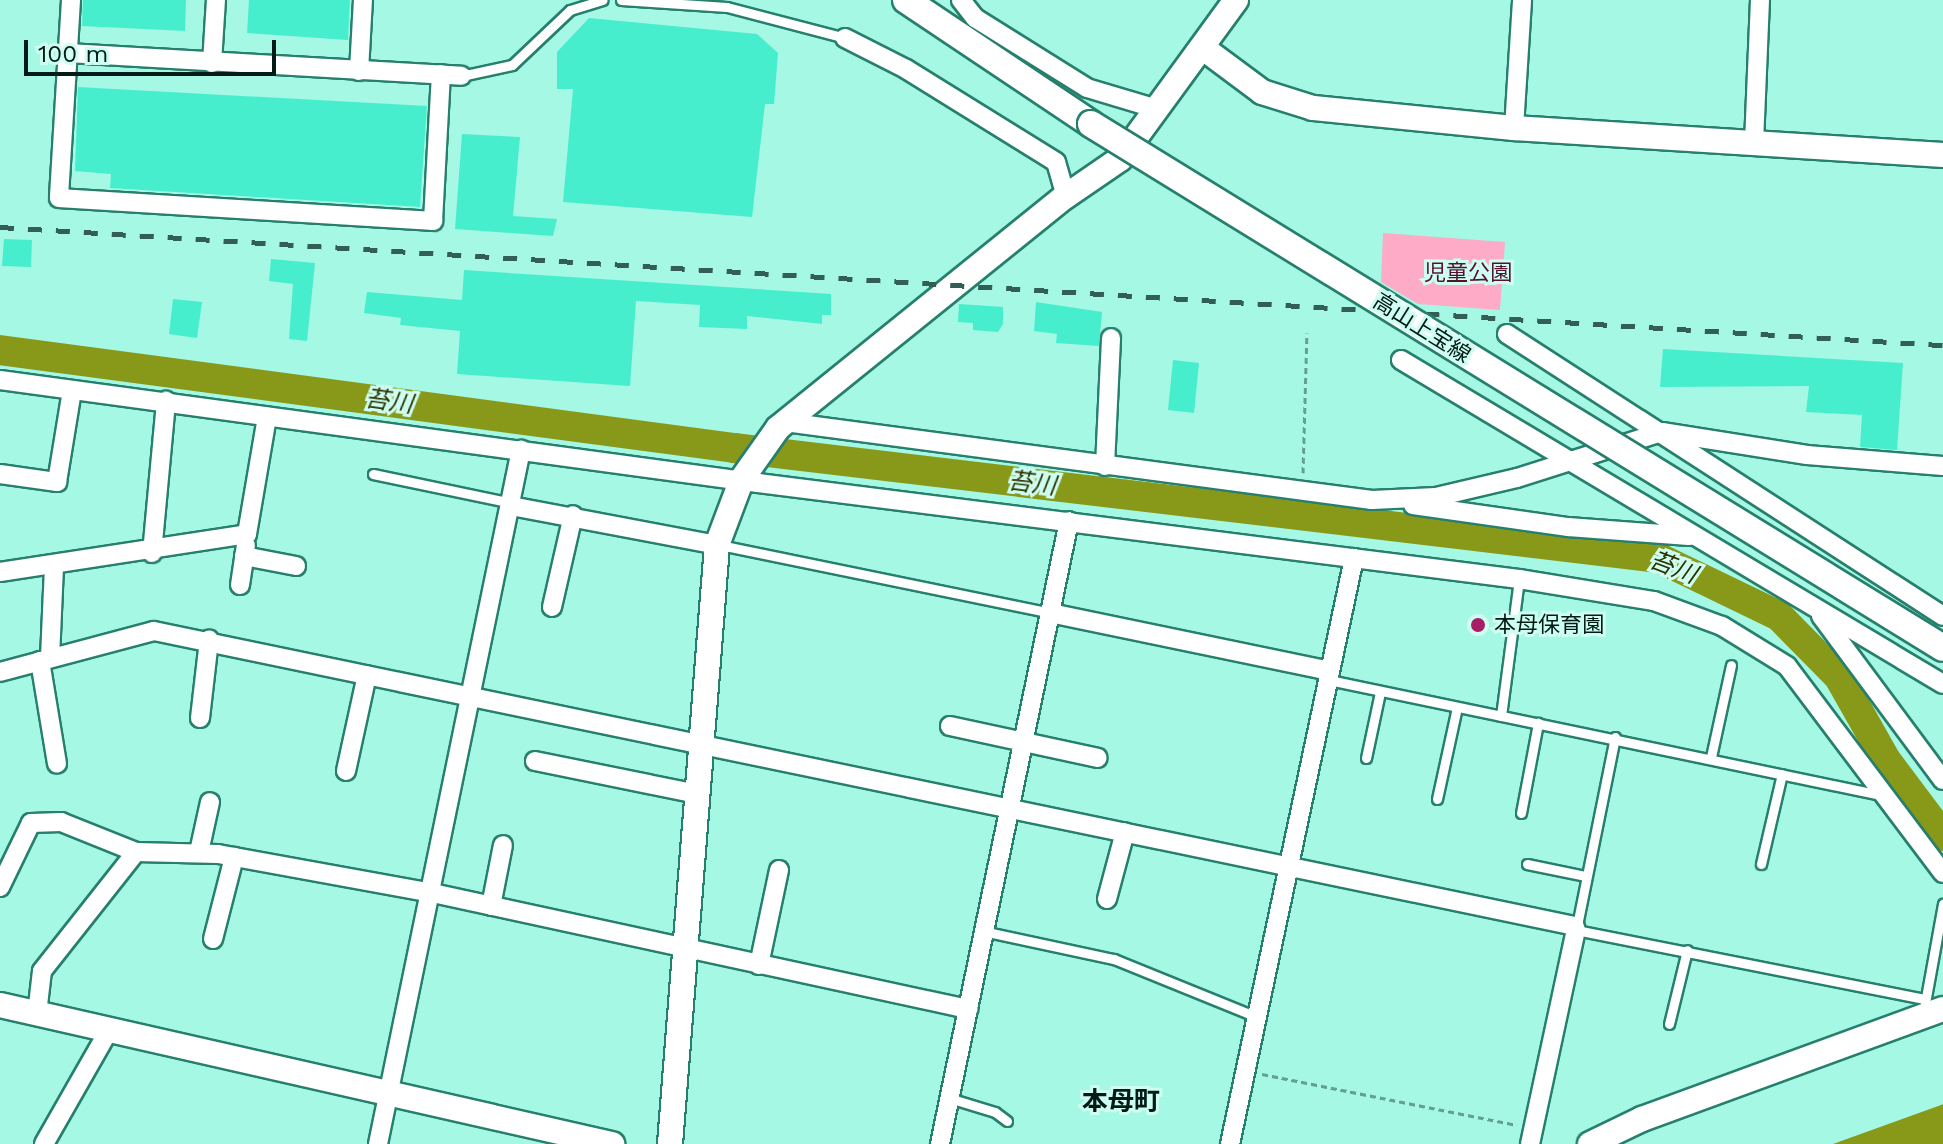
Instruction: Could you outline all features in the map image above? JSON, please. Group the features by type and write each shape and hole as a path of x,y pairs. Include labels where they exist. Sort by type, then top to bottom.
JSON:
{"main road":[{"name":"高山上宝線","path":"906,0 1091,124 1943,648"}],"street":[{"path":"71,0 59,198 433,221 441,74"},
{"path":"212,63 216,0"},
{"path":"359,71 363,0"},
{"path":"961,0 975,18 1087,88 1157,109"},
{"path":"670,1144 717,545 743,477 782,425 1066,196 1120,159 1236,0"},
{"path":"1514,128 1522,0"},
{"path":"1754,143 1760,0"},
{"path":"845,38 906,69 1056,162 1066,196"},
{"path":"1203,48 1241,80 1287,101 1514,128 1943,155"},
{"path":"68,53 461,76"},
{"path":"1507,334 1943,616"},
{"path":"1105,466 1111,338"},
{"path":"1401,360 1943,684"},
{"path":"0,380 1519,579 1678,607 1764,650 1787,666 1943,873"},
{"path":"0,474 57,482 72,390"},
{"path":"152,553 166,401"},
{"path":"240,585 267,417"},
{"path":"782,425 1302,490 1568,527 1692,536"},
{"path":"1372,500 1436,497 1573,462 1662,432 1807,455 1943,466"},
{"path":"378,1144 521,450"},
{"path":"511,504 717,545"},
{"path":"552,607 573,515"},
{"path":"940,1144 1069,521"},
{"path":"0,572 152,553 247,534"},
{"path":"244,556 296,566"},
{"path":"1230,1144 1354,558"},
{"path":"54,565 45,660 57,764"},
{"path":"1815,607 1943,780"},
{"path":"1050,613 1329,675"},
{"path":"0,672 154,631 1009,807 1576,928 1531,1136"},
{"path":"200,718 209,640"},
{"path":"346,771 367,675"},
{"path":"950,726 1098,758"},
{"path":"535,761 697,794"},
{"path":"199,852 210,802"},
{"path":"0,887 31,823 40,820 61,822 136,852 199,852 428,892 968,1009"},
{"path":"1107,899 1125,832"},
{"path":"491,906 503,845"},
{"path":"37,1014 42,971 136,852"},
{"path":"213,939 234,857"},
{"path":"759,965 779,870"},
{"path":"0,1005 612,1144"},
{"path":"1590,1144 1642,1119 1932,1007"},
{"path":"44,1144 109,1030"}],"lane":[{"path":"461,76 512,65 570,10 602,0"},
{"path":"621,0 727,7 845,38"},
{"path":"373,474 511,504"},
{"path":"717,545 1050,613"},
{"path":"1501,716 1519,579"},
{"path":"1711,757 1731,665"},
{"path":"1329,675 1380,692 1615,737 1885,795"},
{"path":"1366,758 1380,692"},
{"path":"1437,799 1457,707"},
{"path":"1521,813 1538,723"},
{"path":"1615,737 1576,928 1687,950 1932,1007 1943,904"},
{"path":"1761,864 1782,774"},
{"path":"1527,864 1585,876"},
{"path":"983,931 1114,959 1257,1017"},
{"path":"1669,1024 1687,950"},
{"path":"949,1098 995,1112 1007,1121"}],"path":[{"path":"1302,490 1307,333"},
{"path":"1246,1068 1531,1136"}],"green space":[{"name":"児童公園","path":"1383,233 1505,242 1500,310 1418,304 1381,282"}],"shaded area":[{"path":"1941,1105 1943,1144 1833,1144"}],"building":[{"path":"83,0 186,0 185,31 82,26"},
{"path":"249,0 350,0 348,40 247,33"},
{"path":"589,18 757,34 778,53 774,104 765,104 752,217 563,202 573,89 557,89 557,52"},
{"path":"78,87 427,106 420,207 110,188 111,174 75,171"},
{"path":"462,134 520,137 513,216 557,219 553,236 455,229"},
{"path":"4,239 32,240 31,267 2,266"},
{"path":"271,259 315,263 307,341 289,339 293,284 269,281"},
{"path":"464,270 831,294 831,315 822,315 822,324 747,316 747,329 699,327 700,305 636,301 630,386 457,374 460,331 400,325 401,318 364,313 367,292 462,300"},
{"path":"173,299 202,302 197,338 169,334"},
{"path":"1036,302 1102,312 1099,346 1056,343 1057,334 1034,331"},
{"path":"959,304 1003,307 1003,324 998,332 973,330 973,323 958,322"},
{"path":"1663,349 1903,363 1897,450 1860,447 1862,415 1806,412 1809,386 1660,387"},
{"path":"1173,360 1199,363 1194,413 1168,410"}],"waterway":[{"name":"苔川","path":"0,350 734,448 1659,558 1779,616 1839,677 1886,760 1943,836"}],"railway":[{"path":"0,227 1943,345"}],"place":[{"name":"本母保育園","path":"1478,625"}],"district":[{"name":"本母町","path":"1121,1102"}]}
